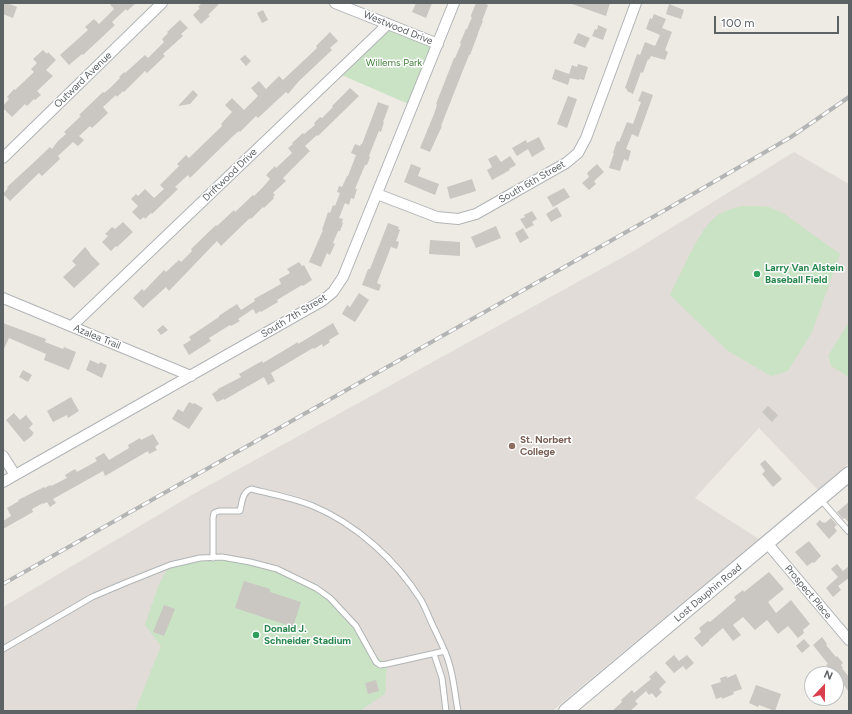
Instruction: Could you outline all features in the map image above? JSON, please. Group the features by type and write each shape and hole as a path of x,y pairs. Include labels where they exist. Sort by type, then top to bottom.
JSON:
{"main road":[{"name":"Lost Dauphin Road","path":"566,711 849,474"}],"street":[{"name":"Outward Avenue","path":"3,158 162,3"},
{"name":"Westwood Drive","path":"335,3 438,44"},
{"name":"South 7th Street","path":"3,482 322,301 333,292 343,277 454,3"},
{"name":"South 6th Street","path":"377,194 437,217 458,219 476,214 566,163 578,153 586,138 636,3"},
{"name":"Driftwood Drive","path":"72,326 388,24"},
{"name":"Azalea Trail","path":"3,298 191,376"},
{"path":"3,456 15,475"},
{"name":"Prospect Place","path":"767,543 849,640"}],"lane":[{"path":"213,558 214,514 219,511 240,511 244,494 251,489 285,496 334,516 352,528 387,557 421,600 445,652 452,674 458,711"},
{"path":"820,499 849,532"},
{"path":"3,649 92,598 125,583 170,565 200,558 222,557 277,569 316,588 330,598 356,626 376,662 380,665 445,652"},
{"path":"434,654 442,678 446,711"}],"shaded area":[{"name":"St. Norbert College","path":"794,152 849,184 849,463 818,490 759,428 695,498 759,539 552,711 3,711 3,607 197,492 632,252"}],"green space":[{"name":"Willems Park","path":"388,24 438,44 413,106 337,73"},
{"name":"Larry Van Alstein Baseball Field","path":"743,206 769,207 783,213 840,254 812,332 788,371 771,376 728,351 670,295 694,246 708,224 722,213 730,209"},
{"path":"849,322 849,377 831,366 828,356"},
{"name":"Donald J. Schneider Stadium","path":"200,558 244,561 283,572 321,592 348,617 370,652 387,664 385,694 361,710 135,711 161,646 145,625 159,584 170,565"}],"building":[{"path":"3,3 17,7 13,18 3,14"},
{"path":"109,3 136,3 127,11 126,9 112,22 115,25 83,55 82,54 69,65 60,55 88,30 85,27 94,19 99,24 114,9"},
{"path":"202,3 220,3 208,15 210,16 201,24 193,15 200,8 198,7"},
{"path":"416,3 432,3 426,18 412,12"},
{"path":"476,3 488,5 442,126 430,152 420,148 454,58 472,17 471,15"},
{"path":"572,3 610,3 606,16"},
{"path":"669,4 684,10 681,19 666,14"},
{"path":"263,10 268,20 262,23 257,13"},
{"path":"654,14 666,19 662,28 672,32 665,50 668,52 665,60 651,56 649,60 648,59 643,73 641,72 633,94 625,88 637,54 640,55 645,42 655,46 660,35 646,29 650,18 652,19"},
{"path":"180,20 188,28 181,34 183,36 163,54 165,56 147,73 145,71 124,92 123,91 117,97 116,95 103,107 108,113 92,128 90,126 79,136 84,140 78,146 73,142 58,156 60,159 42,176 39,173 10,201 3,194 8,188 7,187 50,147 52,149 66,134 64,132 81,116 79,115 103,92 104,93 110,88 124,72 125,73 145,55 148,58 164,42 162,39 168,33 167,32"},
{"path":"598,25 607,29 603,40 592,36 595,29 597,30"},
{"path":"330,32 338,41 330,48 332,50 299,81 288,94 286,92 258,118 256,116 190,178 188,175 175,187 178,189 152,214 151,213 145,219 144,217 140,220 132,212 138,206 131,199 136,194 138,196 145,189 154,198 164,189 160,185 179,166 177,164 186,155 189,158 222,126 221,124 232,112 225,105 232,98 244,110 258,96 251,88 259,81 266,89 279,76 283,80 317,48 316,46"},
{"path":"578,33 590,38 585,48 573,43"},
{"path":"43,50 47,54 48,52 56,60 46,70 53,76 37,91 41,95 27,106 25,104 12,117 3,108 9,99 7,97 34,72 31,69 37,63 33,59"},
{"path":"245,55 251,61 246,66 240,59"},
{"path":"578,64 588,67 584,80 570,78 568,85 552,79 555,69 569,74 572,65 577,67"},
{"path":"350,88 359,96 318,136 317,135 305,146 310,151 283,178 286,181 273,193 275,195 273,197 274,198 251,219 250,218 221,246 217,241 169,291 166,287 143,308 133,298 142,289 144,291 164,270 166,272 179,260 181,262 192,251 191,249 216,225 217,226 234,210 235,212 253,195 254,196 270,179 266,175 292,153 288,148 293,144 292,143 315,125 314,123 320,117 322,118"},
{"path":"193,90 198,95 190,104 178,106"},
{"path":"642,91 653,95 638,137 632,134 626,149 631,151 628,161 624,159 620,171 609,168 617,141 619,142 627,122 633,124 641,102 638,101"},
{"path":"568,96 577,99 567,128 557,124"},
{"path":"378,102 389,106 381,132 379,131 367,165 365,165 355,189 357,189 354,199 351,198 349,205 345,203 339,218 343,219 340,231 338,231 333,243 335,244 330,255 327,253 321,267 309,262 323,230 328,212 330,213 333,205 335,206 340,193 337,192 339,186 342,187 348,176 356,155 351,153 355,144 360,146 362,144"},
{"path":"539,137 545,149 532,157 528,149 517,156 512,148 526,140 527,143"},
{"path":"496,155 501,162 510,156 516,165 492,180 487,170 492,167 488,159"},
{"path":"411,164 421,168 418,176 439,184 435,195 404,182"},
{"path":"597,164 604,172 594,181 596,184 589,190 582,183 589,177 587,173"},
{"path":"472,179 476,191 450,199 447,187"},
{"path":"564,188 570,197 553,207 547,197"},
{"path":"557,207 562,216 551,222 546,214"},
{"path":"532,211 537,219 532,222 534,225 526,229 520,219"},
{"path":"123,222 133,232 111,251 102,242 108,236 105,234 112,227 115,229"},
{"path":"388,223 399,227 398,229 400,230 396,241 399,242 397,249 391,247 377,283 381,285 379,291 362,285"},
{"path":"496,226 501,238 476,248 471,237"},
{"path":"523,228 529,238 520,243 515,233"},
{"path":"430,240 460,242 460,256 429,254"},
{"path":"85,247 100,264 74,288 63,277 76,265 72,261"},
{"path":"299,262 302,266 304,265 312,280 277,300 278,302 261,312 260,311 256,314 253,309 238,319 240,321 231,326 230,325 209,338 211,341 189,355 183,345 191,340 189,337 237,304 241,310 255,301 254,299 281,284 279,279 290,273 287,269"},
{"path":"359,293 369,300 355,322 342,314 347,305 350,307"},
{"path":"3,323 46,339 45,342 76,352 69,370 44,360 46,354 9,338 3,351"},
{"path":"333,323 339,334 329,340 330,342 323,347 322,344 314,349 313,348 271,373 275,381 268,385 264,377 224,400 217,402 212,394 218,389 241,377 239,374 262,361 263,363"},
{"path":"163,325 168,330 161,335 157,330"},
{"path":"90,360 99,364 100,362 107,365 102,378 86,370"},
{"path":"23,370 32,375 28,382 19,377"},
{"path":"71,397 79,411 68,418 67,415 53,422 47,411"},
{"path":"189,402 203,408 189,429 172,419 178,409 183,412"},
{"path":"768,406 778,415 772,422 762,412"},
{"path":"14,413 20,420 26,415 33,424 29,428 34,433 32,434 33,435 24,442 6,420"},
{"path":"153,434 159,444 155,447 157,450 149,454 148,451 105,476 103,471 53,499 56,503 50,507 47,502 43,503 32,509 33,512 3,529 3,521 11,516 7,508 19,501 18,500 44,487 51,486 67,478 65,475 75,469 77,472 97,461 95,458 104,453 109,460 129,448 128,445 140,438 141,440"},
{"path":"765,460 782,479 773,487 762,474 765,471 760,464"},
{"path":"849,502 849,523 837,512"},
{"path":"831,518 837,525 834,527 837,531 829,539 816,524 820,520 825,523"},
{"path":"809,541 821,556 814,563 813,562 807,566 795,552"},
{"path":"837,564 843,571 849,566 849,578 838,586 841,590 833,597 826,588 838,577 831,569"},
{"path":"769,572 784,589 768,602 776,613 791,600 810,624 803,630 804,633 798,638 788,626 778,634 767,620 755,630 743,617 733,625 741,635 733,641 723,628 702,647 694,638 701,632 699,628 708,621 710,622 736,600 734,597 743,590 744,592"},
{"path":"244,581 270,589 270,592 301,602 293,627 235,608"},
{"path":"164,605 175,609 164,636 153,632"},
{"path":"822,637 827,644 826,645 843,663 842,666 827,666 828,664 813,645"},
{"path":"804,639 810,646 802,653 796,646"},
{"path":"674,655 679,661 687,655 694,663 686,670 683,666 674,673 665,663"},
{"path":"656,671 666,682 659,689 662,692 656,698 652,693 649,695 646,691 635,701 638,704 630,711 612,711 632,690 634,693 651,679 649,677"},
{"path":"844,671 849,677 849,692 844,685"},
{"path":"736,674 742,689 733,692 734,694 722,699 722,697 716,699 711,685 721,682 720,678 727,676 727,678"},
{"path":"376,680 379,691 368,694 365,683"},
{"path":"756,685 781,694 775,711 749,703"}],"railway":[{"path":"3,584 667,209 791,137 849,97"}],"place":[{"name":"Larry Van Alstein Baseball Field","path":"757,274"},
{"name":"St. Norbert College","path":"512,446"},
{"name":"Donald J. Schneider Stadium","path":"256,635"}]}
